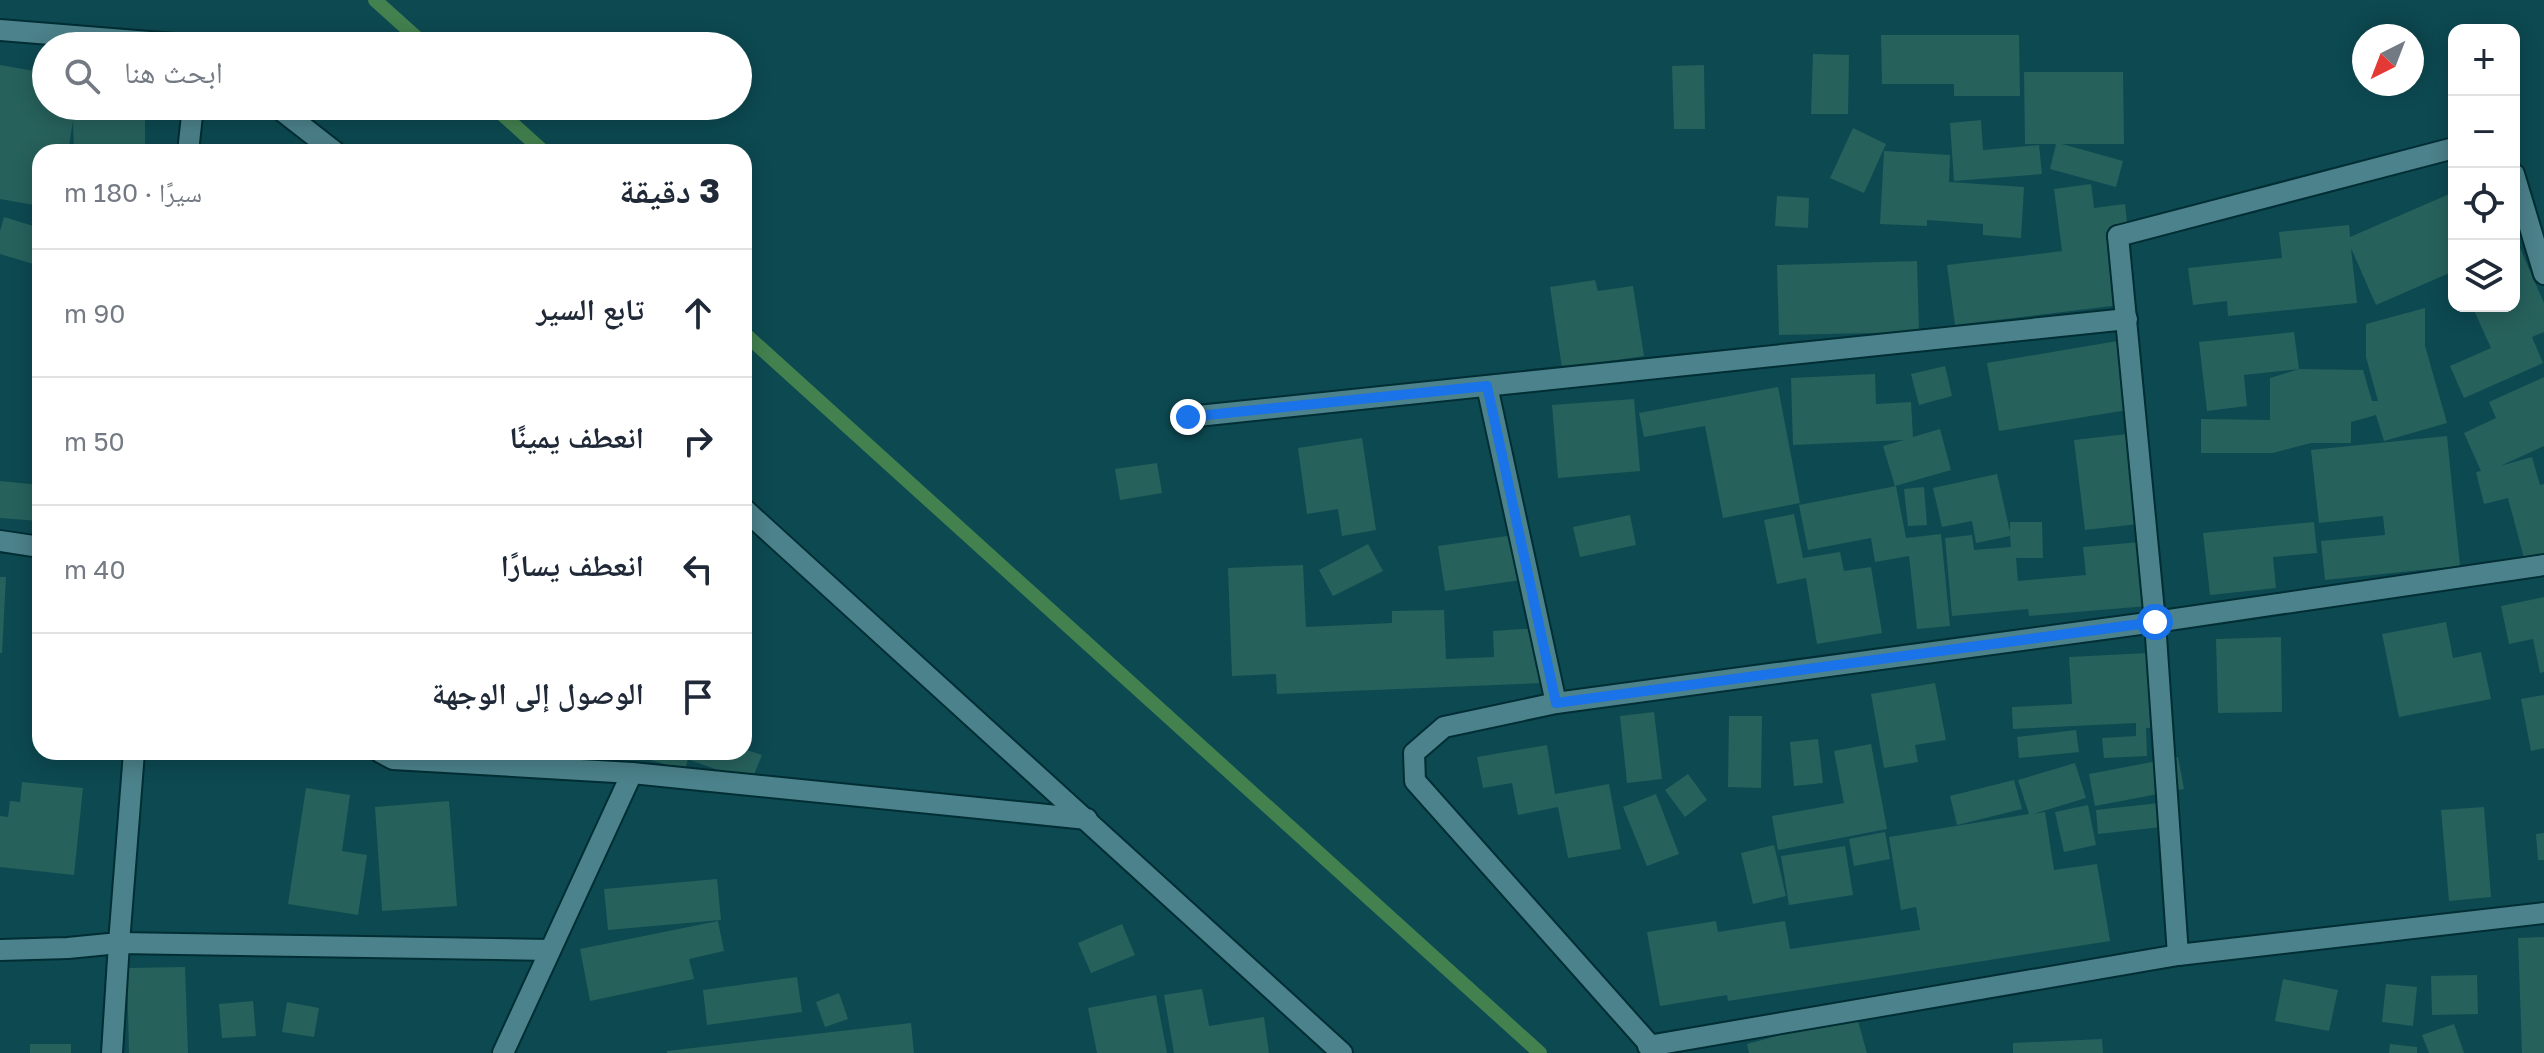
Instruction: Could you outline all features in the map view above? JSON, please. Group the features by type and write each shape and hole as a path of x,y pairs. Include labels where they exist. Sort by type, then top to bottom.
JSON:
{"street":[{"path":"0,30 32,33"},
{"path":"189,144 191,120"},
{"path":"294,120 325,144"},
{"path":"2178,955 2155,622 2118,236 2448,150"},
{"path":"2520,194 2544,274"},
{"path":"1188,417 2127,319"},
{"path":"1487,386 1556,703"},
{"path":"752,516 1087,819 1338,1053"},
{"path":"0,541 32,546"},
{"path":"2544,565 2155,622 1556,703 1444,727 1414,753 1415,781 1652,1049 2178,955 2544,913"},
{"path":"112,1053 133,760"},
{"path":"410,760 632,773 1087,819"},
{"path":"503,1053 632,773"},
{"path":"0,950 119,943 550,950"}],"building":[{"path":"1881,35 2019,35 2020,96 1954,96 1954,84 1882,84"},
{"path":"1813,54 1849,55 1848,114 1811,114"},
{"path":"0,65 32,71 32,120 145,120 145,144 74,144 73,121 69,144 32,144 32,205 0,199"},
{"path":"1704,65 1705,129 1674,129 1672,66"},
{"path":"2024,72 2123,72 2124,144 2062,144 2123,161 2116,187 2050,169 2056,144 2025,144"},
{"path":"1981,120 1983,150 2039,145 2042,174 1954,181 1950,123"},
{"path":"1853,128 1886,144 1864,193 1830,178"},
{"path":"1884,151 1950,155 1949,182 2024,187 2021,238 1983,235 1983,224 1927,220 1927,226 1880,224"},
{"path":"2091,184 2094,208 2125,204 2136,303 1955,325 1947,265 2062,251 2054,189"},
{"path":"2448,195 2448,274 2376,305 2351,248 2357,303 2228,316 2227,301 2193,305 2188,268 2282,258 2279,232 2349,225 2350,237"},
{"path":"1777,196 1809,198 1808,228 1775,226"},
{"path":"4,217 32,226 32,264 0,254 0,231"},
{"path":"2520,248 2544,303 2544,332 2532,337 2543,363 2464,398 2450,366 2491,348 2475,312 2520,312"},
{"path":"1917,261 1919,332 1779,335 1777,265"},
{"path":"1595,280 1598,291 1633,286 1644,356 1562,368 1550,287"},
{"path":"2425,308 2425,346 2447,423 2384,441 2376,415 2351,422 2351,443 2311,443 2273,453 2201,453 2201,419 2270,420 2270,378 2299,369 2363,370 2372,401 2378,401 2366,357 2366,324"},
{"path":"2294,332 2299,369 2244,375 2247,406 2207,411 2199,342"},
{"path":"2129,339 2140,408 1999,431 1987,363"},
{"path":"1945,366 1952,396 1919,405 1911,374"},
{"path":"1875,374 1876,404 1911,402 1913,437 1940,429 1951,470 1895,486 1883,446 1904,440 1793,445 1791,378"},
{"path":"2544,377 2544,446 2500,466 2532,457 2540,485 2544,484 2544,553 2524,558 2508,498 2484,504 2476,472 2481,471 2464,433 2496,418 2489,402"},
{"path":"1778,387 1800,503 1723,518 1705,426 1644,437 1639,413"},
{"path":"1634,399 1640,471 1558,478 1552,405"},
{"path":"2145,432 2156,522 2085,530 2074,440"},
{"path":"2447,436 2460,566 2325,580 2321,541 2385,535 2383,516 2319,523 2311,450"},
{"path":"1362,438 1376,530 1342,536 1338,509 1307,514 1298,448"},
{"path":"1157,463 1162,493 1120,500 1115,469"},
{"path":"1997,474 2010,532 2010,522 2042,522 2043,558 2016,558 2018,581 2086,575 2083,547 2153,541 2159,605 2029,616 2028,609 1952,616 1945,538 1972,535 1974,550 2011,547 2010,536 1976,543 1972,521 1942,527 1933,488"},
{"path":"0,481 32,484 32,520 0,518"},
{"path":"1896,486 1906,538 1941,534 1950,626 1917,629 1909,556 1875,562 1871,538 1808,550 1799,505"},
{"path":"1924,487 1927,525 1908,526 1904,489"},
{"path":"1794,514 1803,558 1840,552 1844,571 1871,567 1882,633 1817,644 1806,578 1777,584 1764,520"},
{"path":"1630,515 1636,545 1580,557 1573,527"},
{"path":"2314,522 2317,553 2273,557 2276,588 2210,595 2203,533"},
{"path":"1528,533 1535,578 1445,591 1438,546"},
{"path":"1368,544 1383,571 1333,596 1319,570"},
{"path":"1303,565 1306,627 1392,623 1392,611 1444,610 1446,659 1494,657 1493,631 1539,628 1542,683 1277,694 1276,674 1232,676 1228,568"},
{"path":"0,577 6,577 2,653 0,653"},
{"path":"2544,597 2544,672 2540,673 2533,639 2509,644 2501,606"},
{"path":"2446,622 2453,658 2481,652 2491,699 2399,717 2382,634"},
{"path":"2281,637 2282,712 2218,713 2216,639"},
{"path":"2168,652 2172,727 2146,728 2147,756 2104,758 2102,738 2136,736 2136,723 2013,729 2012,707 2072,704 2069,657"},
{"path":"1935,683 1946,740 1915,745 1918,762 1884,768 1871,694"},
{"path":"2544,695 2544,748 2531,751 2521,699"},
{"path":"1654,712 1662,779 1627,783 1620,716"},
{"path":"1729,716 1762,716 1761,788 1728,787"},
{"path":"2076,730 2079,752 2019,758 2017,737"},
{"path":"1818,739 1823,783 1794,786 1790,742"},
{"path":"1871,744 1887,829 1778,850 1772,816 1844,803 1834,751"},
{"path":"1547,745 1555,794 1609,784 1621,849 1568,858 1558,807 1518,815 1512,783 1483,788 1477,757"},
{"path":"752,752 762,755 751,782 690,760 752,760"},
{"path":"2178,757 2184,789 2095,806 2089,774"},
{"path":"650,760 688,760 685,770"},
{"path":"2075,763 2086,798 2033,814 2045,812 2054,870 2097,864 2110,941 1728,1001 1727,995 1660,1006 1647,932 1716,921 1718,932 1785,921 1790,949 1920,930 1916,907 1901,910 1889,837 2029,814 2018,780"},
{"path":"1688,774 1707,800 1685,817 1665,790"},
{"path":"2014,780 2022,809 1957,825 1950,796"},
{"path":"22,782 83,788 74,875 0,867 0,816 8,817 10,801 20,802"},
{"path":"306,788 350,795 342,851 367,855 358,915 288,904"},
{"path":"1656,794 1679,854 1647,866 1623,807"},
{"path":"449,801 457,906 382,911 375,807"},
{"path":"2177,801 2180,825 2098,834 2096,810"},
{"path":"2088,805 2096,845 2064,852 2055,812"},
{"path":"2484,807 2491,897 2449,901 2441,810"},
{"path":"1885,832 1890,859 1854,866 1849,839"},
{"path":"2544,833 2544,860 2538,860 2536,834"},
{"path":"1774,845 1786,896 1753,904 1741,853"},
{"path":"1845,846 1853,895 1789,905 1781,856"},
{"path":"717,879 721,920 608,930 604,889"},
{"path":"718,921 724,951 689,959 694,979 590,1001 580,949"},
{"path":"1122,924 1135,955 1091,973 1078,943"},
{"path":"2544,937 2544,1053 2522,1053 2518,938"},
{"path":"185,967 188,1053 129,1053 127,968"},
{"path":"2477,975 2478,1014 2432,1015 2431,976"},
{"path":"797,977 802,1012 707,1025 703,990"},
{"path":"2283,979 2338,990 2329,1031 2275,1021"},
{"path":"2386,984 2417,987 2413,1026 2382,1022"},
{"path":"1202,989 1209,1026 1264,1017 1269,1053 1174,1053 1164,995"},
{"path":"839,993 848,1019 825,1027 816,1002"},
{"path":"1156,995 1167,1053 1097,1053 1088,1008"},
{"path":"253,1001 256,1036 222,1038 219,1004"},
{"path":"287,1002 319,1008 314,1037 282,1032"},
{"path":"1856,1014 1867,1053 1749,1053 1747,1044"},
{"path":"911,1023 914,1053 667,1053 667,1051"},
{"path":"2454,1024 2464,1053 2429,1053 2422,1035"},
{"path":"2102,1039 2103,1053 2013,1053 2013,1043"},
{"path":"30,1044 71,1044 71,1053 30,1053"},
{"path":"2390,1044 2417,1047 2417,1053 2389,1053"}],"waterway":[{"path":"375,0 410,32"},
{"path":"509,120 535,144"},
{"path":"752,340 1540,1053"}],"route":[{"path":"1188,417 1487,386 1556,703 2155,622"}]}
